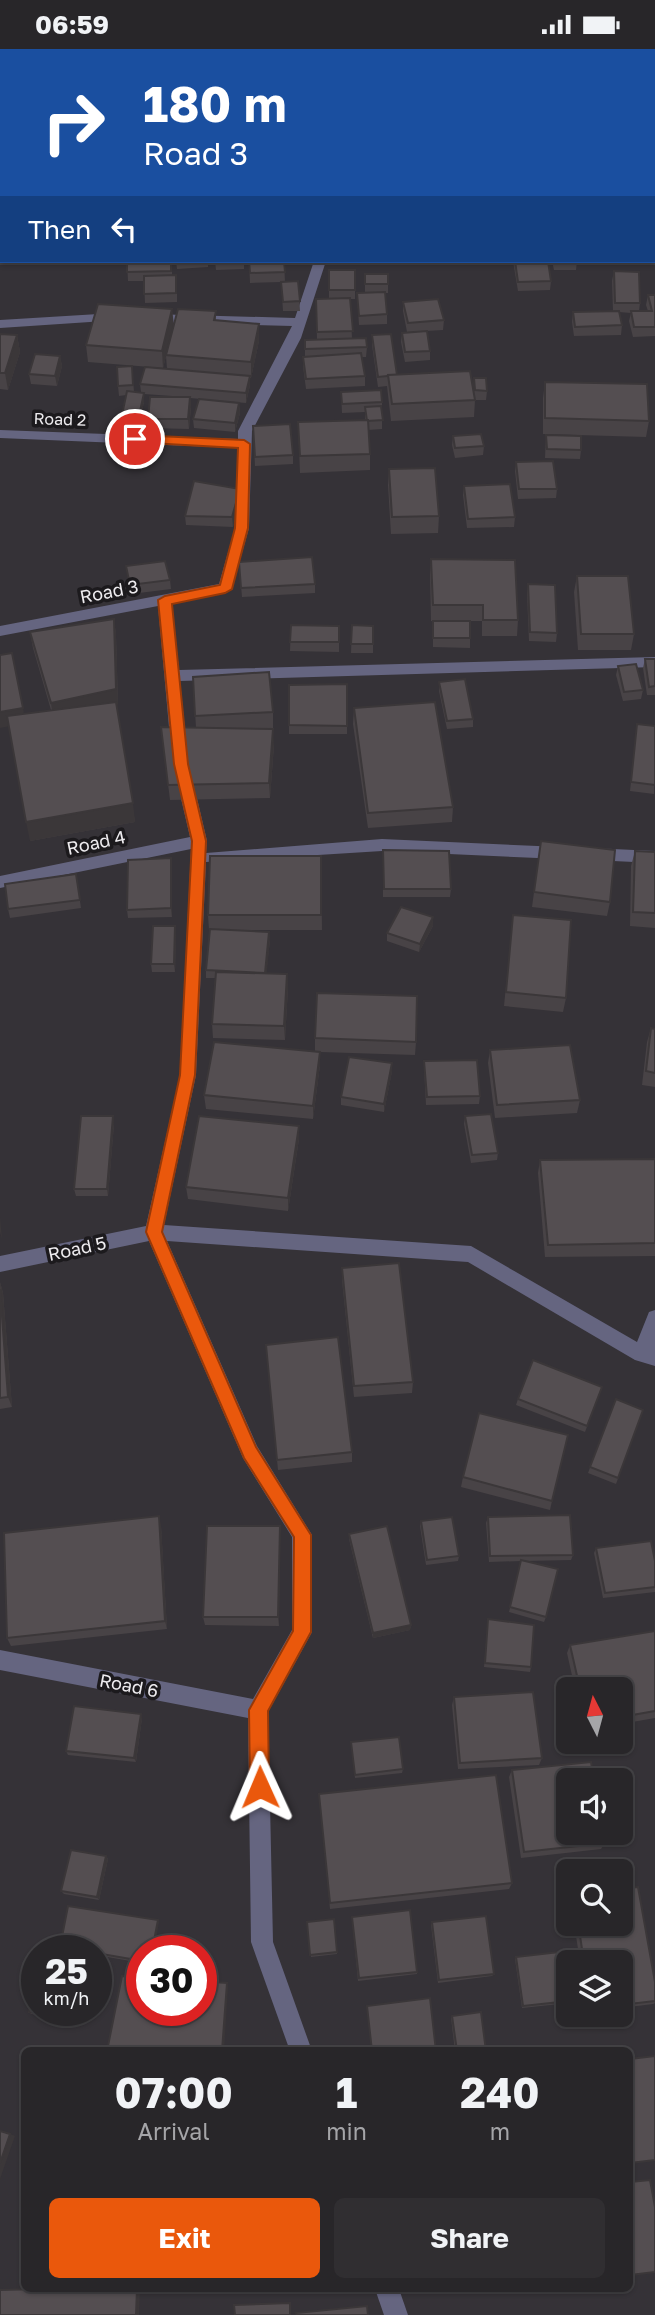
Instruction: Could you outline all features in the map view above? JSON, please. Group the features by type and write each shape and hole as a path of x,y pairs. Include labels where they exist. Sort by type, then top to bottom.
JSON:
{"street":[{"path":"244,444 245,431 295,338 319,263"},
{"path":"0,324 93,316 300,322"},
{"name":"Road 2","path":"0,434 244,444"},
{"name":"Road 3","path":"0,631 225,589 242,528 244,444"},
{"path":"165,600 181,764 199,850 188,1075 154,1232 250,1452 302,1535 302,1632 258,1710 262,1941 300,2047"},
{"path":"172,676 655,662"},
{"name":"Road 4","path":"0,882 199,850 382,845 655,857"},
{"name":"Road 5","path":"0,1264 154,1232 471,1254 648,1357"},
{"path":"648,1357 655,1318"},
{"name":"Road 6","path":"0,1660 258,1710"},
{"path":"388,2292 396,2315"}],"building":[{"path":"127,263 171,263 171,271 127,272"},
{"path":"249,263 284,263 285,272 250,273"},
{"path":"515,263 548,263 551,281 518,282"},
{"path":"329,270 355,270 355,290 329,290"},
{"path":"614,271 639,272 640,303 615,303"},
{"path":"365,274 388,274 388,284 365,284"},
{"path":"176,275 176,293 144,294 144,276"},
{"path":"298,281 300,301 283,302 281,282"},
{"path":"385,292 387,314 359,316 357,293"},
{"path":"648,295 655,295 655,327 634,327 631,311 652,311"},
{"path":"350,298 353,331 317,332 316,299"},
{"path":"438,299 444,320 408,323 403,302"},
{"path":"98,304 172,309 162,351 86,345"},
{"path":"178,309 216,311 214,320 259,324 251,362 166,355"},
{"path":"619,311 622,325 575,327 573,312"},
{"path":"427,331 430,351 405,352 402,333"},
{"path":"0,334 17,335 5,373 0,373"},
{"path":"391,334 397,375 378,377 372,335"},
{"path":"366,338 367,347 305,349 305,340"},
{"path":"361,353 365,376 306,379 303,357"},
{"path":"35,354 60,356 55,376 29,374"},
{"path":"132,366 133,385 118,386 117,367"},
{"path":"145,367 250,376 246,393 140,384"},
{"path":"470,371 475,400 392,404 388,375"},
{"path":"474,378 486,378 487,391 475,390"},
{"path":"545,382 647,384 649,421 545,418"},
{"path":"381,390 382,402 342,404 341,392"},
{"path":"127,391 144,393 139,416 122,415"},
{"path":"150,397 190,397 188,419 148,419"},
{"path":"199,399 239,403 235,423 193,419"},
{"path":"381,406 383,420 367,421 365,407"},
{"path":"368,420 370,454 300,456 298,422"},
{"path":"290,424 293,455 255,457 253,426"},
{"path":"481,434 484,446 455,448 453,436"},
{"path":"546,435 581,436 581,450 547,449"},
{"path":"553,461 557,489 519,489 516,462"},
{"path":"435,468 439,516 392,517 389,469"},
{"path":"194,481 240,489 232,517 185,516"},
{"path":"510,484 515,517 468,519 464,486"},
{"path":"312,557 315,584 241,588 239,562"},
{"path":"431,559 515,560 518,620 483,620 483,605 433,605"},
{"path":"165,561 170,580 130,585 126,566"},
{"path":"577,576 628,576 634,634 581,634"},
{"path":"528,584 555,585 557,633 530,632"},
{"path":"114,619 116,689 51,703 30,632"},
{"path":"433,621 470,621 470,638 433,638"},
{"path":"291,625 339,626 339,642 290,642"},
{"path":"352,625 373,626 373,644 351,644"},
{"path":"12,653 23,708 0,712 0,655"},
{"path":"645,659 655,659 655,686 649,687"},
{"path":"636,664 643,690 624,692 618,666"},
{"path":"269,672 273,712 195,716 193,677"},
{"path":"465,679 473,719 447,721 439,682"},
{"path":"347,684 347,726 289,725 289,685"},
{"path":"116,702 133,803 26,822 7,716"},
{"path":"435,702 453,807 368,813 354,708"},
{"path":"637,724 655,726 655,785 631,782"},
{"path":"161,727 273,729 269,783 168,785"},
{"path":"541,841 615,850 610,902 534,892"},
{"path":"383,850 449,851 451,889 384,889"},
{"path":"635,851 655,852 655,913 633,912"},
{"path":"210,856 321,856 321,915 208,915"},
{"path":"171,858 171,908 127,910 128,860"},
{"path":"76,874 80,900 8,909 5,884"},
{"path":"401,907 433,917 420,944 387,933"},
{"path":"513,915 571,920 566,998 506,992"},
{"path":"153,926 175,926 174,964 151,964"},
{"path":"210,929 269,932 265,973 206,970"},
{"path":"216,972 287,974 284,1026 212,1024"},
{"path":"317,993 417,996 416,1042 315,1038"},
{"path":"651,1028 655,1029 655,1073 646,1071"},
{"path":"214,1042 320,1052 313,1106 204,1095"},
{"path":"570,1045 580,1100 497,1105 490,1050"},
{"path":"349,1057 392,1063 384,1104 341,1097"},
{"path":"477,1060 480,1096 427,1097 424,1061"},
{"path":"491,1114 498,1153 472,1155 465,1116"},
{"path":"81,1116 113,1116 107,1189 74,1189"},
{"path":"199,1116 299,1126 288,1198 186,1187"},
{"path":"655,1159 655,1243 548,1245 540,1160"},
{"path":"399,1263 413,1382 354,1386 342,1268"},
{"path":"0,1289 8,1397 0,1398"},
{"path":"338,1337 352,1452 277,1460 266,1345"},
{"path":"533,1360 602,1387 587,1426 518,1399"},
{"path":"616,1399 643,1410 618,1478 590,1467"},
{"path":"479,1413 568,1435 552,1501 463,1477"},
{"path":"570,1515 573,1555 490,1556 488,1517"},
{"path":"159,1516 165,1621 7,1638 4,1533"},
{"path":"452,1517 459,1556 427,1560 421,1521"},
{"path":"207,1526 280,1526 278,1617 203,1617"},
{"path":"387,1526 411,1625 373,1633 349,1534"},
{"path":"651,1541 655,1561 655,1587 605,1593 596,1548"},
{"path":"521,1560 558,1569 546,1617 510,1607"},
{"path":"488,1619 534,1625 531,1667 485,1663"},
{"path":"655,1631 655,1711 634,1715 634,1677 577,1677 570,1645"},
{"path":"533,1692 542,1758 460,1763 454,1697"},
{"path":"74,1706 141,1714 134,1758 66,1751"},
{"path":"399,1737 403,1769 355,1775 351,1742"},
{"path":"591,1762 592,1768 556,1768 556,1845 587,1845 524,1852 512,1770"},
{"path":"496,1775 512,1883 330,1903 319,1794"},
{"path":"71,1850 106,1856 97,1897 61,1891"},
{"path":"638,1887 655,1982 655,2001 633,2004 633,1950 582,1950 580,1936 633,1936 633,1888"},
{"path":"68,1906 158,1920 155,1935 126,1935 126,1958 112,1956 112,1935 62,1935"},
{"path":"410,1910 417,1972 359,1978 352,1917"},
{"path":"486,1916 494,1974 439,1980 432,1922"},
{"path":"334,1919 337,1952 310,1955 307,1922"},
{"path":"556,1952 556,2002 523,2006 516,1957"},
{"path":"122,1976 126,1976 126,2026 217,2026 217,1982 227,1983 222,2047 108,2047"},
{"path":"430,1998 436,2047 372,2047 367,2006"},
{"path":"481,2012 485,2047 456,2047 452,2016"},
{"path":"655,2056 655,2160 633,2163 633,2059"},
{"path":"0,2131 10,2134 0,2163"},
{"path":"650,2180 655,2207 655,2272 633,2275 633,2182"},
{"path":"0,2290 137,2292 136,2315 0,2315"},
{"path":"290,2303 290,2315 235,2315 234,2305"},
{"path":"367,2306 368,2315 296,2313"}],"route":[{"path":"135,439 244,444 242,528 225,589 165,600 181,764 199,841 188,1075 154,1232 250,1452 302,1535 302,1632 258,1710 260,1787"}]}
